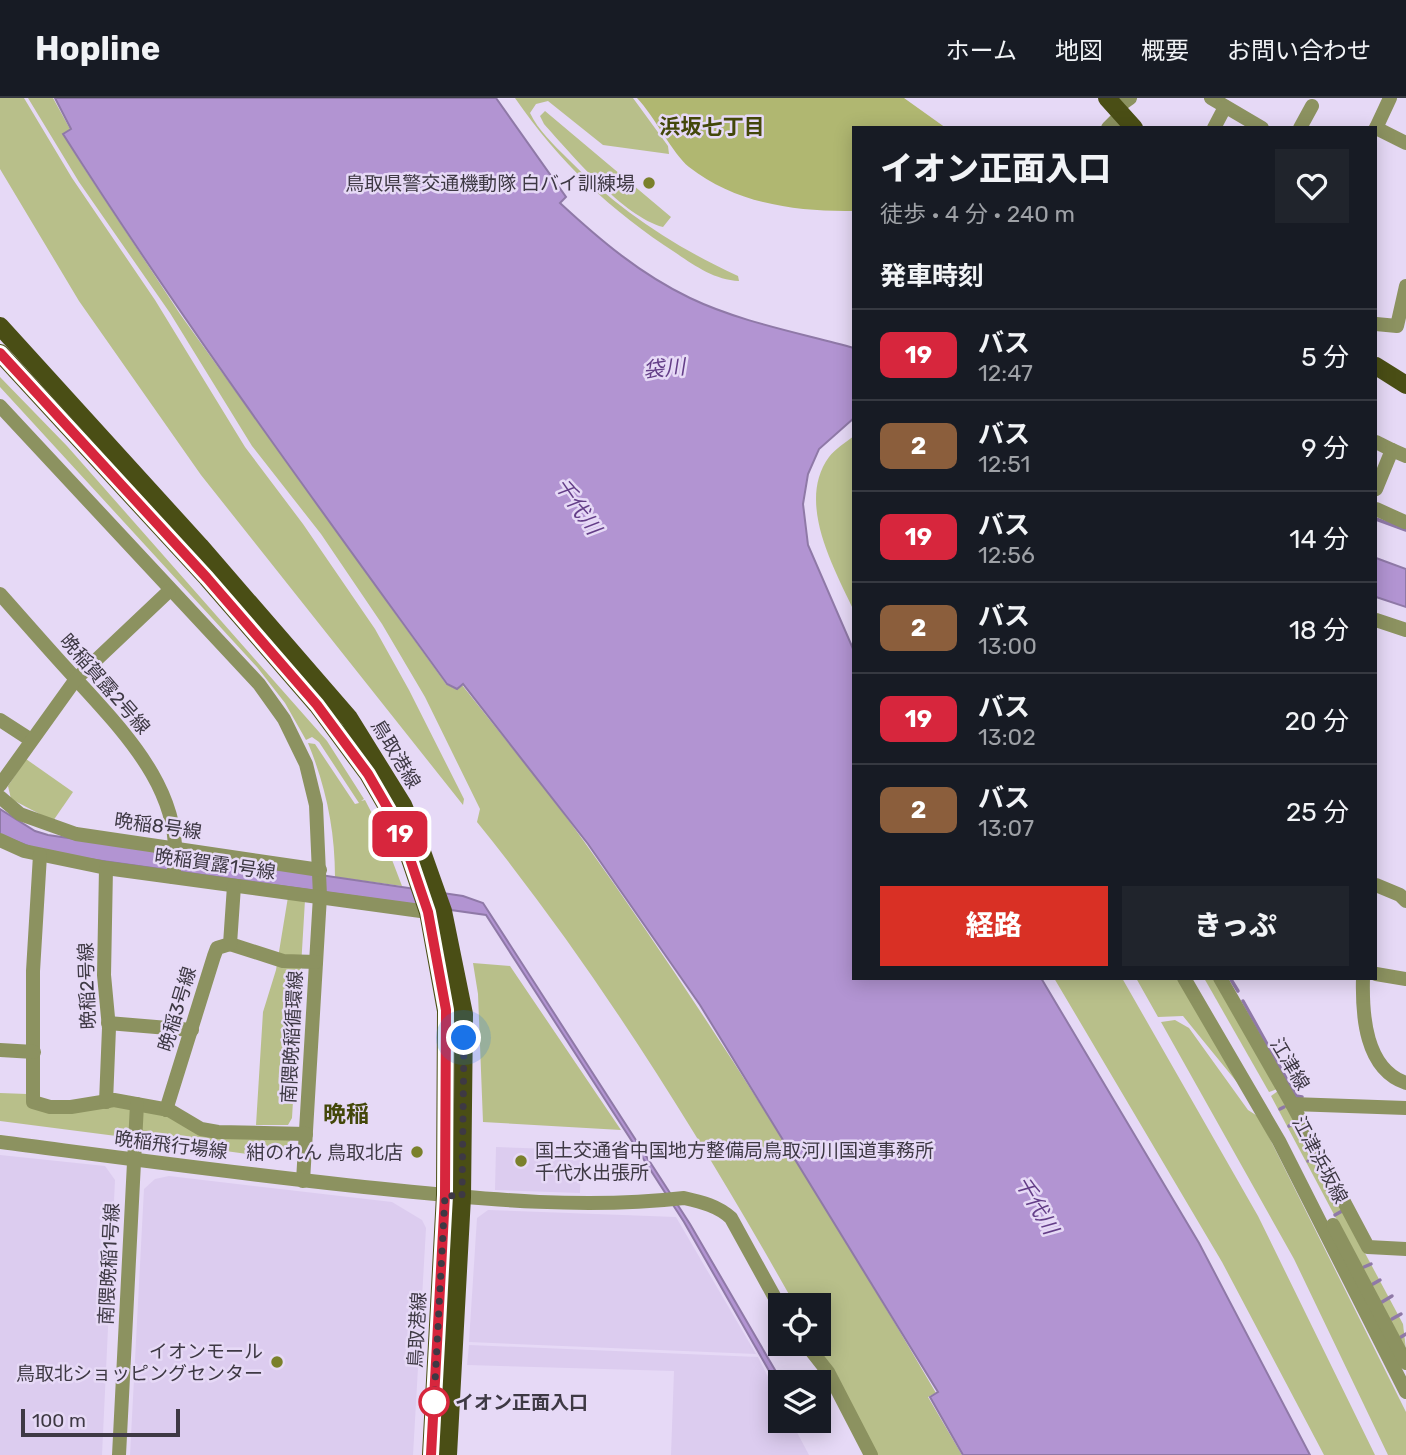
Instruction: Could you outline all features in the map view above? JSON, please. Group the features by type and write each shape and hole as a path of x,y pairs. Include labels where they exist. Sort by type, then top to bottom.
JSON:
{"main road":[{"name":"鳥取港線","path":"0,326 200,546 349,718 403,805 464,1014 454,1196 448,1455"},
{"name":"鳥取港線","path":"0,353 207,578 348,743 390,812 428,889"},
{"path":"1377,367 1406,385"},
{"name":"鳥取港線","path":"431,1455 454,1196"}],"street":[{"path":"1211,98 1258,126"},
{"path":"1377,126 1390,98"},
{"path":"1301,126 1312,106"},
{"path":"1215,126 1225,107"},
{"path":"1109,126 1122,109"},
{"path":"1377,128 1406,143"},
{"path":"1377,324 1397,326 1404,307 1406,286"},
{"path":"0,406 169,591 259,684 284,719 306,764 316,805 320,871"},
{"path":"1377,442 1399,453 1377,487"},
{"path":"1377,509 1405,522"},
{"path":"0,785 76,679 169,591"},
{"name":"晩稲賀露2号線","path":"0,594 127,734 155,778 171,817 176,850 173,876"},
{"path":"1377,620 1406,630"},
{"path":"0,720 31,740"},
{"name":"晩稲8号線","path":"0,797 20,814 76,834 320,871"},
{"name":"晩稲賀露1号線","path":"0,840 40,855 106,868 433,911"},
{"path":"40,855 33,971 33,1102 36,1105 71,1107 106,1102 138,1104 166,1110 201,1129 218,1132 306,1134"},
{"name":"晩稲2号線","path":"106,868 106,1102"},
{"name":"南隈晩稲循環線","path":"303,1181 320,871"},
{"path":"1377,885 1404,897"},
{"path":"234,886 230,944 283,961 316,962"},
{"name":"晩稲3号線","path":"166,1110 217,948 230,944"},
{"path":"1377,974 1406,979"},
{"path":"1185,980 1279,1141 1406,1392"},
{"name":"江津浜坂線","path":"1196,980 1272,1111 1406,1363"},
{"name":"江津線","path":"1221,980 1292,1104 1368,1247 1406,1249"},
{"path":"1363,980 1362,1008 1373,1053 1394,1079 1406,1083"},
{"path":"108,1023 192,1030"},
{"path":"0,1050 33,1052"},
{"name":"南隈晩稲1号線","path":"118,1455 138,1104"},
{"path":"1292,1104 1406,1108"},
{"name":"晩稲飛行場線","path":"0,1142 303,1181 454,1196 581,1204 672,1200 710,1205 731,1218 772,1293"},
{"path":"815,1356 828,1372 871,1455"}],"shaded area":[{"path":"496,1147 581,1150 580,1193 495,1190"},
{"name":"イオンモール 鳥取北ショッピングセンター","path":"0,1155 105,1166 115,1180 102,1455 0,1455"},
{"name":"イオンモール 鳥取北ショッピングセンター","path":"169,1176 392,1202 422,1220 426,1228 413,1455 130,1455 144,1189 155,1179"},
{"path":"488,1210 676,1217 756,1354 469,1342 477,1218"},
{"path":"469,1345 758,1357 768,1377 768,1433 797,1433 809,1455 671,1455 674,1371 467,1365"}],"green space":[{"path":"0,98 24,98 72,178 155,300 245,447 303,524 375,629 464,799 463,805 201,475 79,301 0,169"},
{"path":"28,98 53,98 70,129 63,134 180,314 446,684 456,689 462,685 554,801 630,907 766,1112 852,1252 936,1393 928,1397 962,1455 876,1455 822,1356 831,1356 831,1293 788,1293 723,1180 646,1057 565,937 477,822 480,809 425,697 382,624 321,534 252,446 170,313 79,182"},
{"path":"515,98 633,98 668,146 669,154 603,145 548,101 536,104 530,113 552,143 606,194 669,239 738,276 739,281 722,278 698,267 630,220 568,164"},
{"path":"637,98 904,98 943,126 852,126 852,211 832,211 768,203 727,190 707,180 683,161"},
{"path":"545,111 671,217 663,227 632,211 599,183 544,124 540,116"},
{"path":"0,377 67,446 327,741 364,799 361,801 365,800 381,831 402,886 335,877 328,809 308,743 315,744 355,804 359,803 319,742 312,737 306,740 285,703 257,667 0,387"},
{"path":"852,437 852,607 829,555 817,514 816,494 820,475 837,448"},
{"path":"26,759 73,792 53,821 11,799 8,786"},
{"path":"288,897 305,900 292,1118 288,1125 256,1125 263,1012 276,970"},
{"path":"473,963 510,966 621,1130 483,1122 478,994"},
{"path":"1055,980 1123,980 1258,1216 1375,1455 1324,1455 1222,1262"},
{"path":"1137,980 1181,980 1245,1092 1183,1016 1158,1017"},
{"path":"1205,980 1215,980 1277,1089 1269,1092"},
{"path":"1175,1020 1189,1028 1248,1110 1259,1117 1406,1412 1406,1455 1388,1455 1294,1259 1161,1022"},
{"path":"1278,1091 1403,1324 1406,1350 1271,1096"},
{"path":"0,1093 27,1094 28,1103 114,1104 132,1107 129,1133 124,1137 0,1121"},
{"path":"143,1111 167,1115 199,1132 290,1140 289,1146 269,1157 147,1140 141,1132"}],"water":[{"path":"55,98 496,98 566,197 560,203 637,267 672,289 709,306 852,347 852,420 819,449 808,474 803,504 808,545 852,646 852,980 1042,980 1199,1243 1310,1455 963,1455 930,1397 938,1392 700,1005 588,844 463,684 457,689 447,684 251,412 155,274 63,134 71,129"},
{"path":"1377,558 1406,569 1406,607 1377,597"},
{"path":"0,809 35,831 48,835 463,896 483,903 690,1224 775,1370 769,1370 684,1222 486,915 46,853 0,835"}],"waterway":[{"path":"1377,519 1406,530"},
{"path":"1231,980 1238,991"},
{"path":"1243,1001 1296,1096 1302,1097"},
{"path":"1280,1109 1284,1107"},
{"path":"1289,1126 1294,1123"},
{"path":"1308,1161 1313,1159"},
{"path":"1335,1215 1342,1211"},
{"path":"1364,1267 1371,1264"},
{"path":"1373,1284 1380,1280"},
{"path":"1382,1302 1392,1296"},
{"path":"1392,1319 1401,1314"},
{"path":"1401,1337 1406,1334"}],"bus line":[{"name":"19","path":"0,353 207,578 348,743 390,812 409,856 428,912 446,1010 448,1097 445,1195 431,1455"}],"place":[{"name":"鳥取県警交通機動隊 白バイ訓練場","path":"649,183"},
{"name":"紺のれん 鳥取北店","path":"417,1152"},
{"name":"国土交通省中国地方整備局鳥取河川国道事務所 千代水出張所","path":"521,1161"},
{"name":"イオンモール 鳥取北ショッピングセンター","path":"277,1362"},
{"name":"イオン正面入口","path":"434,1402"}],"district":[{"name":"浜坂七丁目","path":"712,126"},
{"name":"晩稲","path":"346,1114"}],"route":[{"path":"434,1402 445,1195 462,1197 464,1038"}],"water label":[{"name":"袋川","path":"664,368"},
{"name":"千代川","path":"578,506"},
{"name":"千代川","path":"1037,1205"}]}
